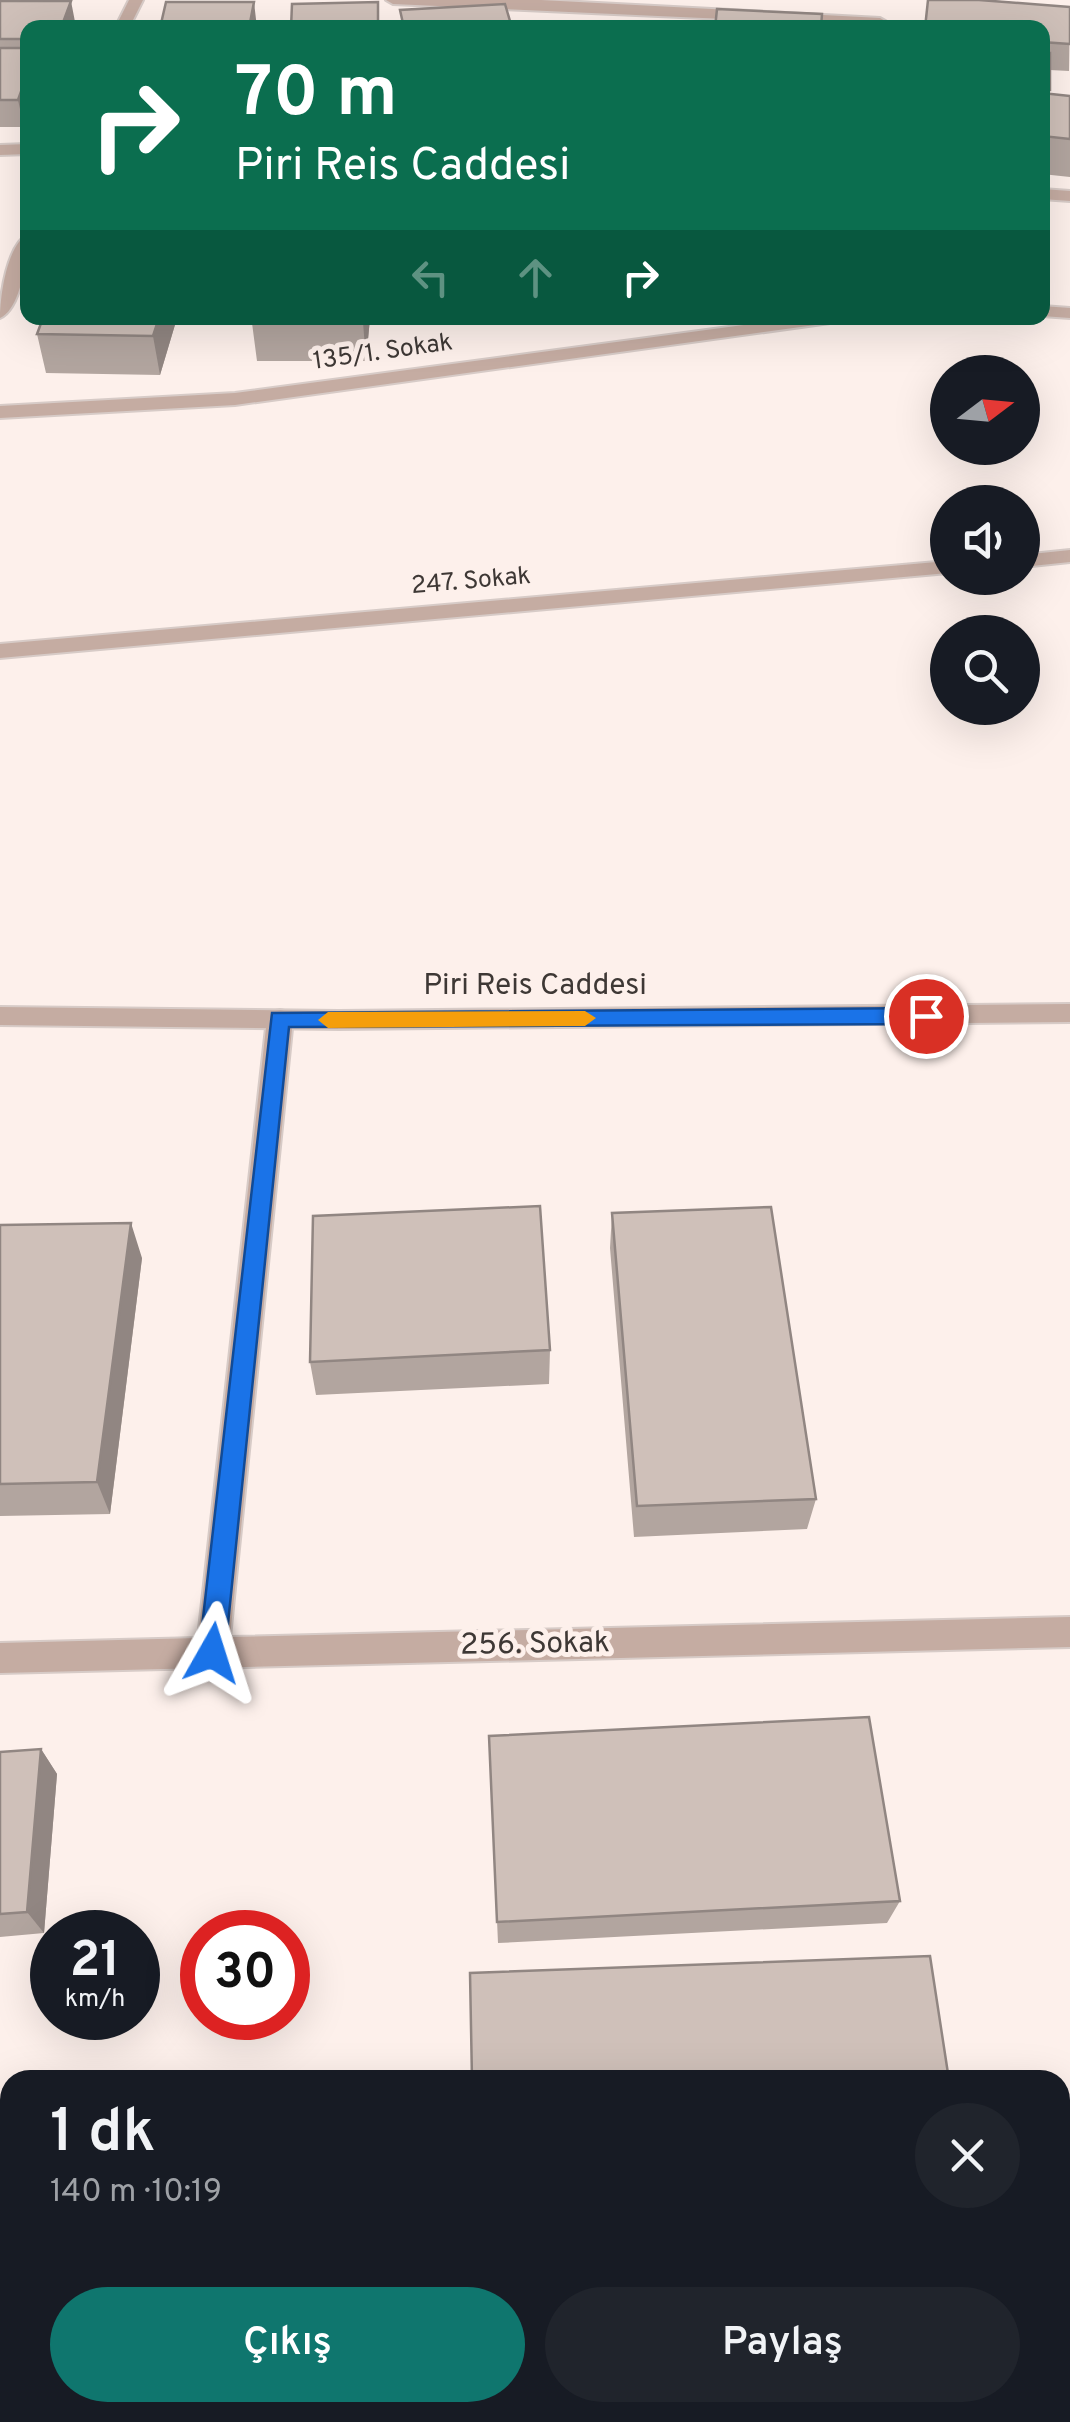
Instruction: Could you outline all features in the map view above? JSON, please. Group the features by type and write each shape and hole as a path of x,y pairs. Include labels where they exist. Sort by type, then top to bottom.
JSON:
{"street":[{"path":"393,0 517,2 800,20"},
{"path":"0,313 20,260"},
{"name":"135/1. Sokak","path":"0,412 234,399 778,325"},
{"path":"1040,559 1070,556"},
{"name":"247. Sokak","path":"0,651 930,569"},
{"name":"Piri Reis Caddesi","path":"0,1016 280,1019 1070,1013"},
{"path":"212,1653 280,1019"},
{"name":"256. Sokak","path":"0,1658 1070,1632"}],"building":[{"path":"928,0 1070,7 1070,44 1050,43 1050,20 926,20"},
{"path":"0,1 71,1 64,20 20,20 20,39 0,39"},
{"path":"166,2 254,2 251,20 162,20"},
{"path":"378,2 378,20 291,20 292,4"},
{"path":"505,4 510,20 402,20 400,10"},
{"path":"717,9 822,14 822,20 716,20"},
{"path":"0,48 20,48 18,100 0,100"},
{"path":"1050,94 1070,96 1070,139 1050,137"},
{"path":"40,325 157,325 153,336 37,334"},
{"path":"540,1206 550,1350 310,1362 313,1216"},
{"path":"771,1207 816,1499 637,1506 612,1213"},
{"path":"131,1223 97,1482 0,1484 0,1225"},
{"path":"869,1717 900,1901 497,1922 489,1736"},
{"path":"41,1749 27,1912 0,1914 0,1752"},
{"path":"930,1956 947,2070 472,2070 470,1973"}],"slow traffic":[{"path":"328,1020 585,1018"}],"route":[{"path":"212,1653 280,1019 926,1016"}]}
